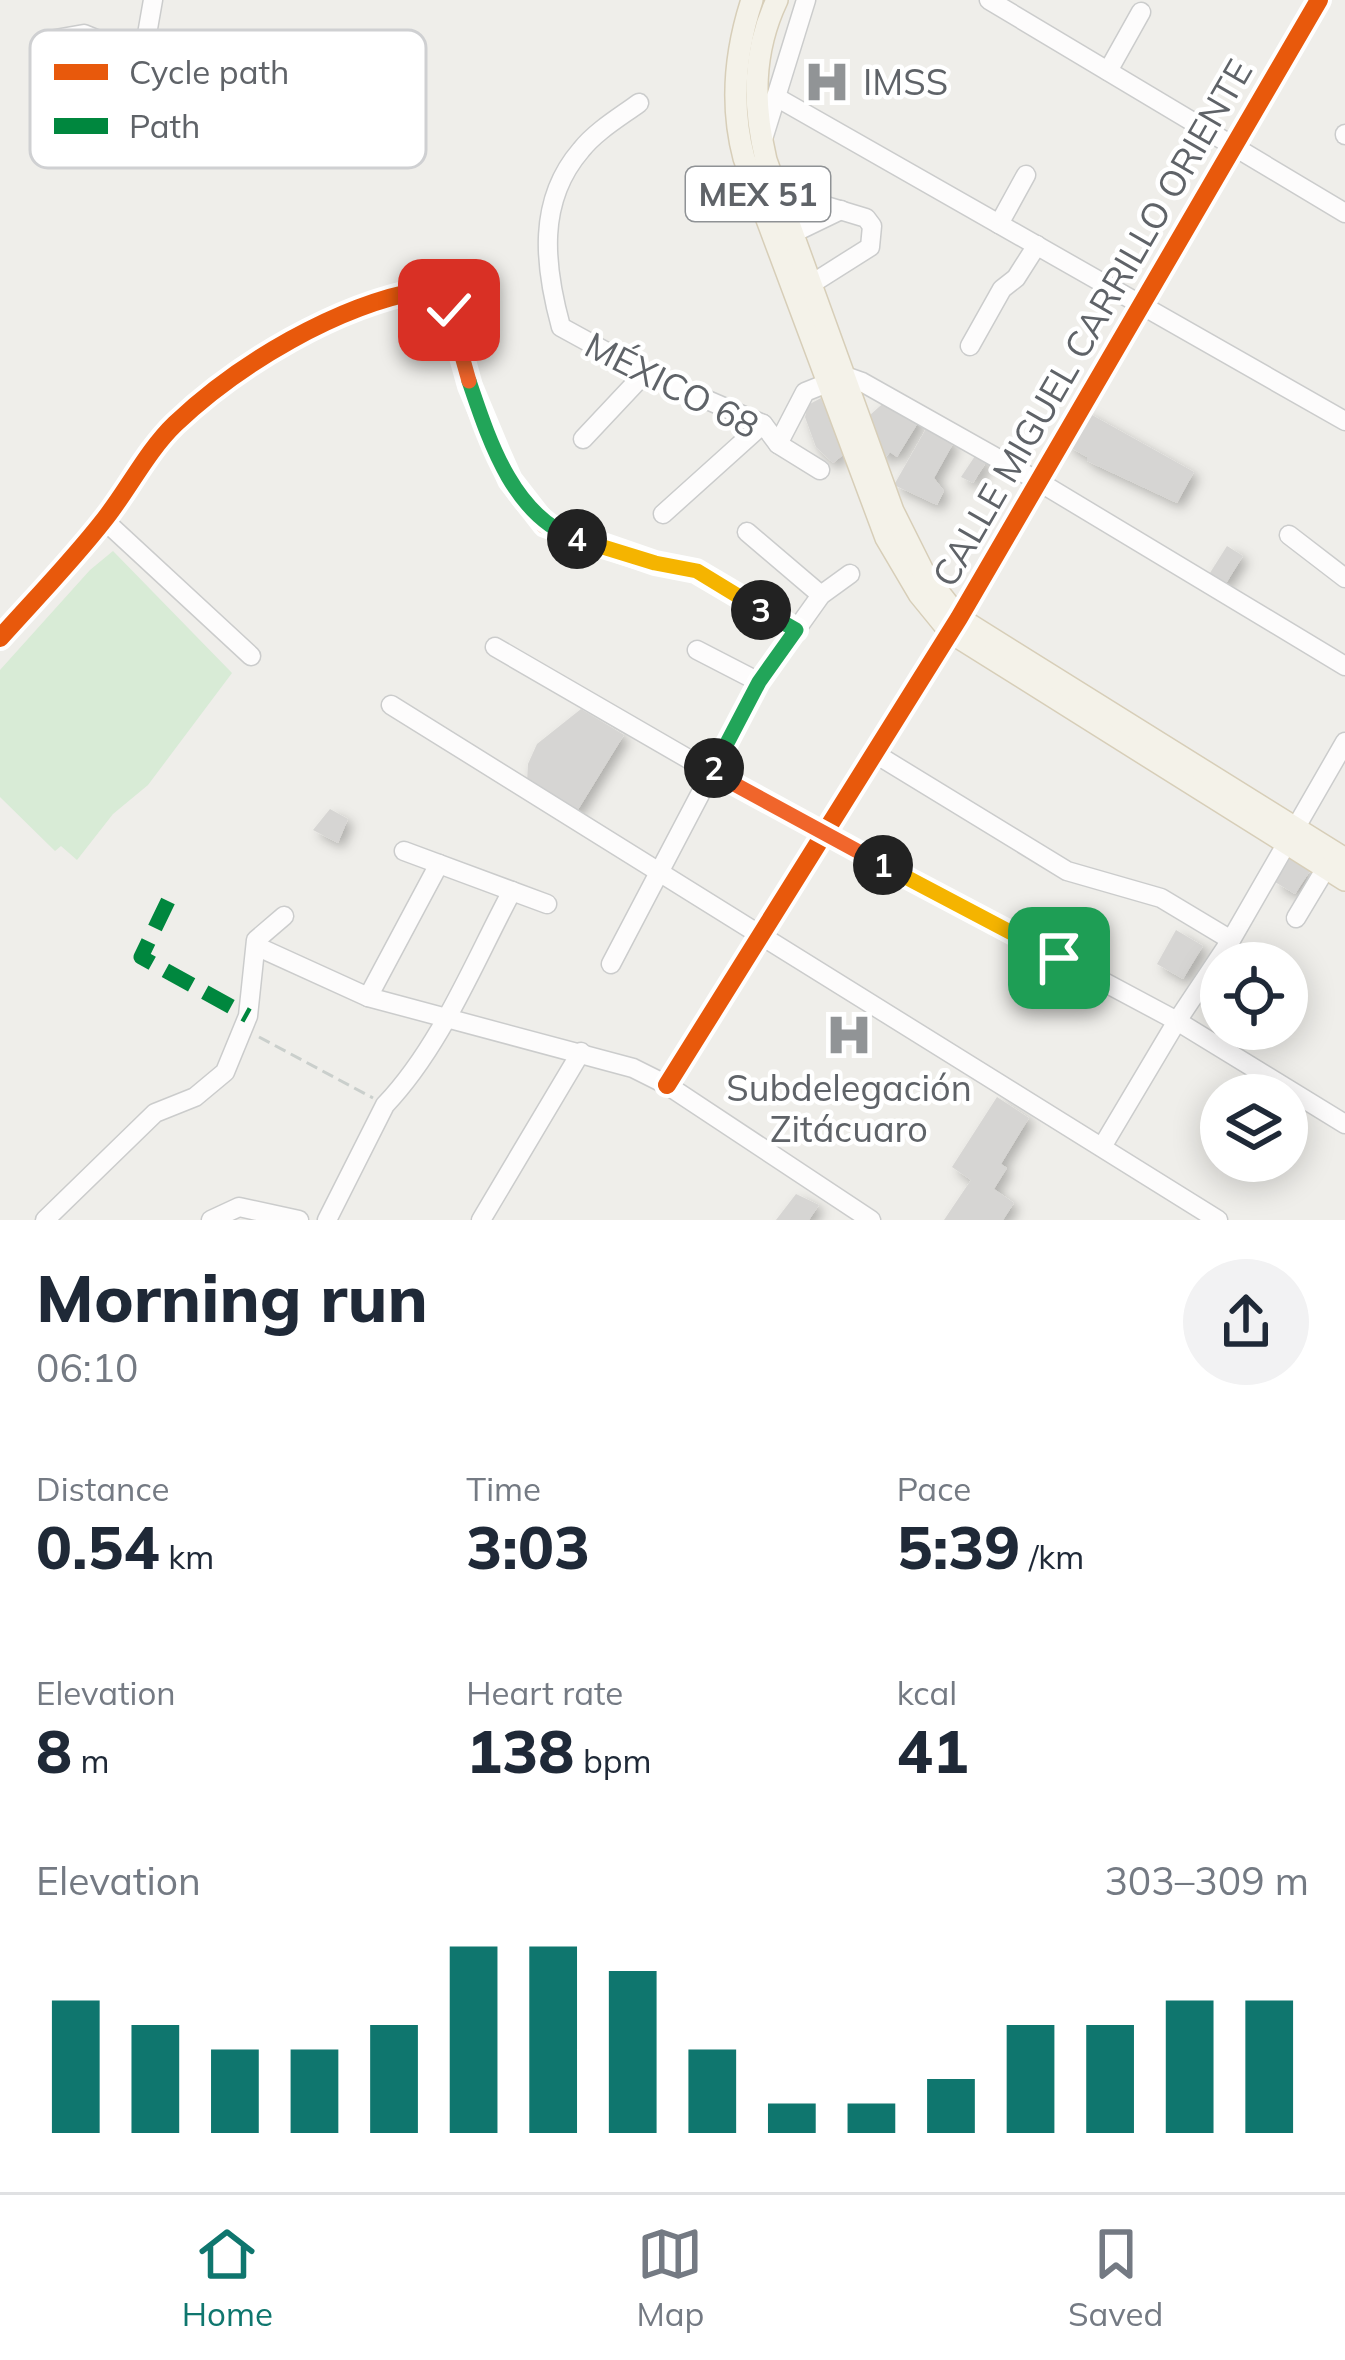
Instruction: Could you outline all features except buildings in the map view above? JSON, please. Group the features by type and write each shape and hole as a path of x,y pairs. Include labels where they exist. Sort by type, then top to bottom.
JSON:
{"main road":[{"name":"MEX 51","path":"752,0 739,52 735,108 744,158 784,237 907,541 955,625 1338,869"},
{"name":"MEX 51","path":"777,0 763,33 756,117 777,191 784,237"}],"street":[{"path":"148,30 153,0"},
{"path":"762,143 806,0"},
{"name":"CALLE MIGUEL CARRILLO ORIENTE","path":"667,1085 955,625 1319,0"},
{"path":"995,2 1345,213"},
{"path":"1108,71 1141,12"},
{"path":"776,97 1345,421"},
{"name":"MÉXICO 68","path":"639,103 583,146 557,184 547,255 561,327 645,373 763,424 778,444 820,470"},
{"path":"999,224 1026,175"},
{"path":"777,191 866,218 872,226 870,247 804,289"},
{"path":"784,237 841,210"},
{"path":"970,346 1002,289 1016,278 1036,245"},
{"path":"0,638 104,520 172,427 236,374 319,326 380,298 423,290 449,310 470,386 510,480 545,525 655,563 697,571 796,630"},
{"path":"584,439 645,373"},
{"path":"778,444 805,392 838,378 862,382 1036,480 1345,666"},
{"path":"663,514 763,424"},
{"path":"104,520 251,656"},
{"path":"747,532 820,596"},
{"path":"1289,535 1345,578"},
{"path":"610,964 759,682 820,596 850,574"},
{"path":"495,646 712,772 1177,1021 1345,1124"},
{"path":"697,650 759,682"},
{"path":"392,705 1218,1220"},
{"path":"1102,1147 1231,940 1345,742"},
{"path":"874,753 1067,871 1161,898 1231,940"},
{"path":"404,851 547,904"},
{"path":"368,997 439,864"},
{"path":"1296,918 1338,869"},
{"path":"326,1220 385,1105 444,1020 512,891"},
{"path":"45,1220 155,1113 195,1097 225,1072 244,1029 256,940 284,916"},
{"path":"256,946 368,997 633,1068 667,1085 871,1220"},
{"path":"481,1220 581,1052"},
{"path":"211,1220 239,1207 299,1220"}],"path":[{"path":"244,1029 385,1105"}],"green space":[{"path":"113,551 232,673 148,785 113,814 77,860 61,846 55,851 0,797 0,670"}],"marked path":[{"path":"168,901 141,957 248,1016"}],"cycle path":[{"path":"667,1085 959,618 1319,0"},
{"path":"0,638 92,535 165,435 200,402 258,359 323,323 423,290 449,310 470,386 510,480 545,525 655,563 696,571 796,630"}],"place":[{"name":"IMSS","path":"827,82"},
{"name":"Subdelegación Zitácuaro","path":"849,1035"}],"route":[{"path":"449,310 470,386 510,480 545,525 655,563 697,571 796,630 759,682 712,772 1059,958"}]}
